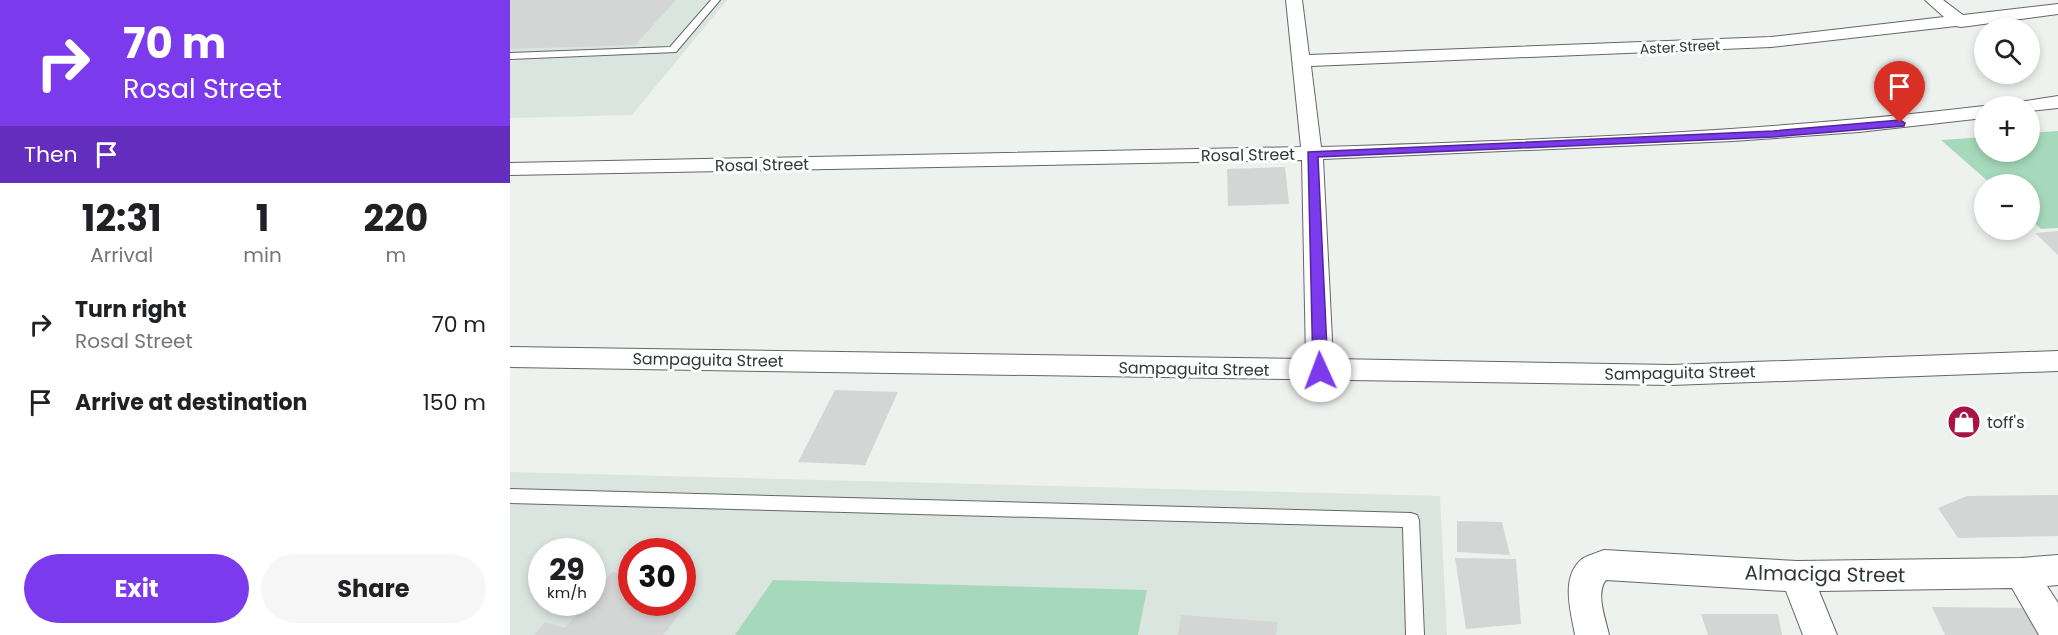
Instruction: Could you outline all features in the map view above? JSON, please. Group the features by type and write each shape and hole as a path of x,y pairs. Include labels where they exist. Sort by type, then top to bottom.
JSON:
{"street":[{"path":"1294,0 1312,154 1320,371"},
{"path":"1933,0 1961,22"},
{"name":"Aster Street","path":"1301,61 1696,47 1830,37 2058,9"},
{"path":"2040,104 2058,102"},
{"name":"Rosal Street","path":"510,169 1312,154 1773,134 1900,123 1974,113"},
{"name":"Sampaguita Street","path":"510,357 1671,375 2058,362"},
{"name":"Almaciga Street","path":"1592,635 1584,588 1587,575 1592,568 1604,565 1797,576 2021,573 2058,570"},
{"path":"2021,573 2058,635"},
{"path":"1797,576 1820,635"}],"lane":[{"path":"510,56 673,50 716,0"},
{"path":"510,496 1411,520 1415,635"}],"shaded area":[{"path":"510,0 727,0 632,115 510,118"},
{"path":"510,472 1440,496 1447,635 510,635"}],"green space":[{"path":"2058,131 2058,228 2040,228 2040,174 1980,174 1941,140 1974,138 1974,162 2040,162 2040,132"},
{"path":"773,580 1147,590 1138,635 735,635"}],"building":[{"path":"510,0 676,0 635,45 510,49"},
{"path":"1285,167 1289,204 1228,206 1227,169"},
{"path":"2058,231 2058,255 2040,238 2040,233"},
{"path":"835,390 898,392 865,465 798,462"},
{"path":"2058,495 2058,536 1958,538 1938,508 1967,496"},
{"path":"1457,521 1502,522 1510,555 1457,552"},
{"path":"1455,558 1516,559 1521,624 1466,629"},
{"path":"612,572 618,574 618,616 678,616 663,635 534,635 545,622 565,628 575,616 606,616 606,579"},
{"path":"1932,607 2030,608 2045,635 1945,635"},
{"path":"1701,614 1778,614 1782,635 1708,635"},
{"path":"1181,615 1277,622 1276,635 1178,635"}],"place":[{"name":"toff's","path":"1964,422"}],"route":[{"path":"1320,371 1312,154 1773,134 1900,123"}]}
